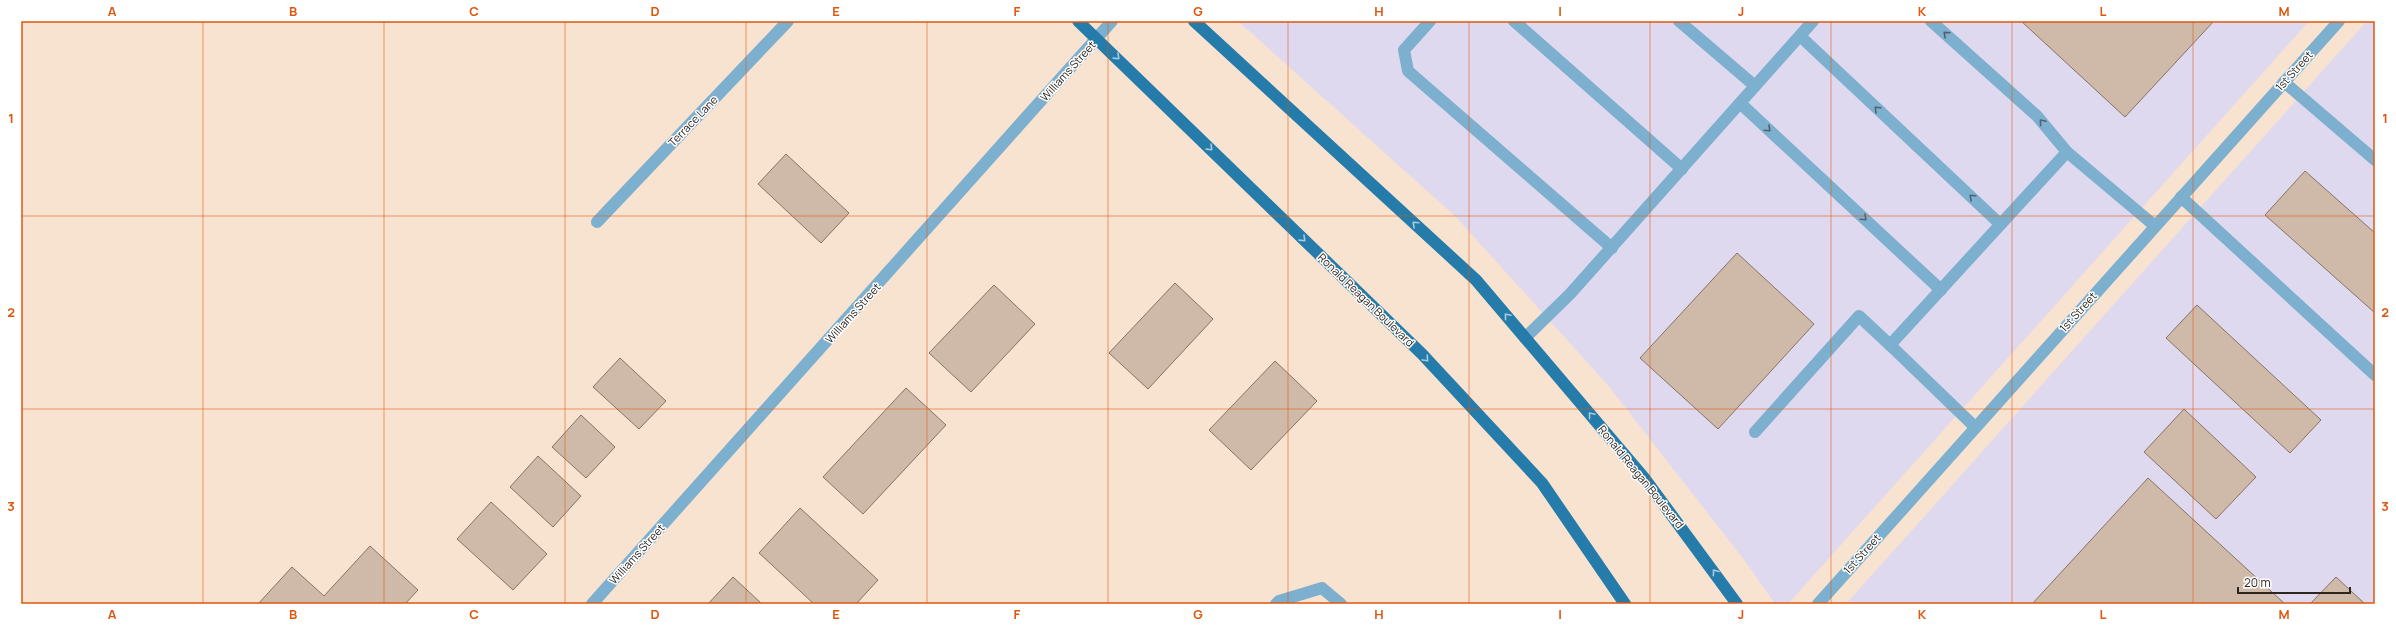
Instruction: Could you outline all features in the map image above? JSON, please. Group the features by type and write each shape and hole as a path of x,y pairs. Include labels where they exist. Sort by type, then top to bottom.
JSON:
{"main road":[{"name":"Ronald Reagan Boulevard","path":"1078,21 1422,354 1532,471 1542,483 1625,604"},
{"name":"Ronald Reagan Boulevard","path":"1194,21 1476,280 1645,479 1737,604"}],"street":[{"name":"Terrace Lane","path":"597,222 788,21"},
{"name":"Williams Street","path":"592,604 1098,39 1112,21"},
{"path":"1430,21 1404,50 1408,71 1612,248"},
{"path":"1514,21 1682,169"},
{"path":"1680,21 1755,86"},
{"path":"1525,338 1570,294 1612,248 1813,21"},
{"path":"1931,21 2037,116 2067,152 2155,226"},
{"name":"1st Street","path":"1818,604 2338,21"},
{"path":"1800,36 2000,224"},
{"path":"2284,82 2374,156"},
{"path":"1740,103 1941,290"},
{"path":"1890,345 2067,152"},
{"path":"2181,198 2375,375"},
{"path":"1755,432 1859,316 1975,427"},
{"path":"1276,604 1279,601 1322,588 1341,604"}],"shaded area":[{"path":"1238,21 2309,21 1788,604 1775,604 1745,561 1607,384 1455,216"},
{"path":"2367,21 2375,21 2375,604 1846,604"}],"building":[{"path":"2021,21 2214,21 2125,117"},
{"path":"786,154 849,213 821,243 758,184"},
{"path":"2305,171 2375,233 2375,313 2265,215"},
{"path":"1737,253 1814,324 1718,429 1640,358"},
{"path":"1175,283 1213,319 1148,389 1109,353"},
{"path":"994,285 1035,324 971,392 929,353"},
{"path":"2197,305 2321,420 2290,453 2166,338"},
{"path":"620,358 666,401 639,429 593,387"},
{"path":"1275,361 1317,401 1251,470 1209,430"},
{"path":"906,388 946,425 863,514 823,477"},
{"path":"2184,409 2256,477 2216,519 2144,452"},
{"path":"581,415 615,447 586,478 552,447"},
{"path":"538,456 581,496 553,527 510,487"},
{"path":"2148,478 2285,604 2032,604"},
{"path":"491,502 547,554 513,590 457,539"},
{"path":"800,508 878,580 856,604 814,604 759,553"},
{"path":"370,546 418,590 405,604 258,604 292,567 324,596"},
{"path":"733,577 762,604 708,604"},
{"path":"2336,577 2365,604 2310,604"}]}
